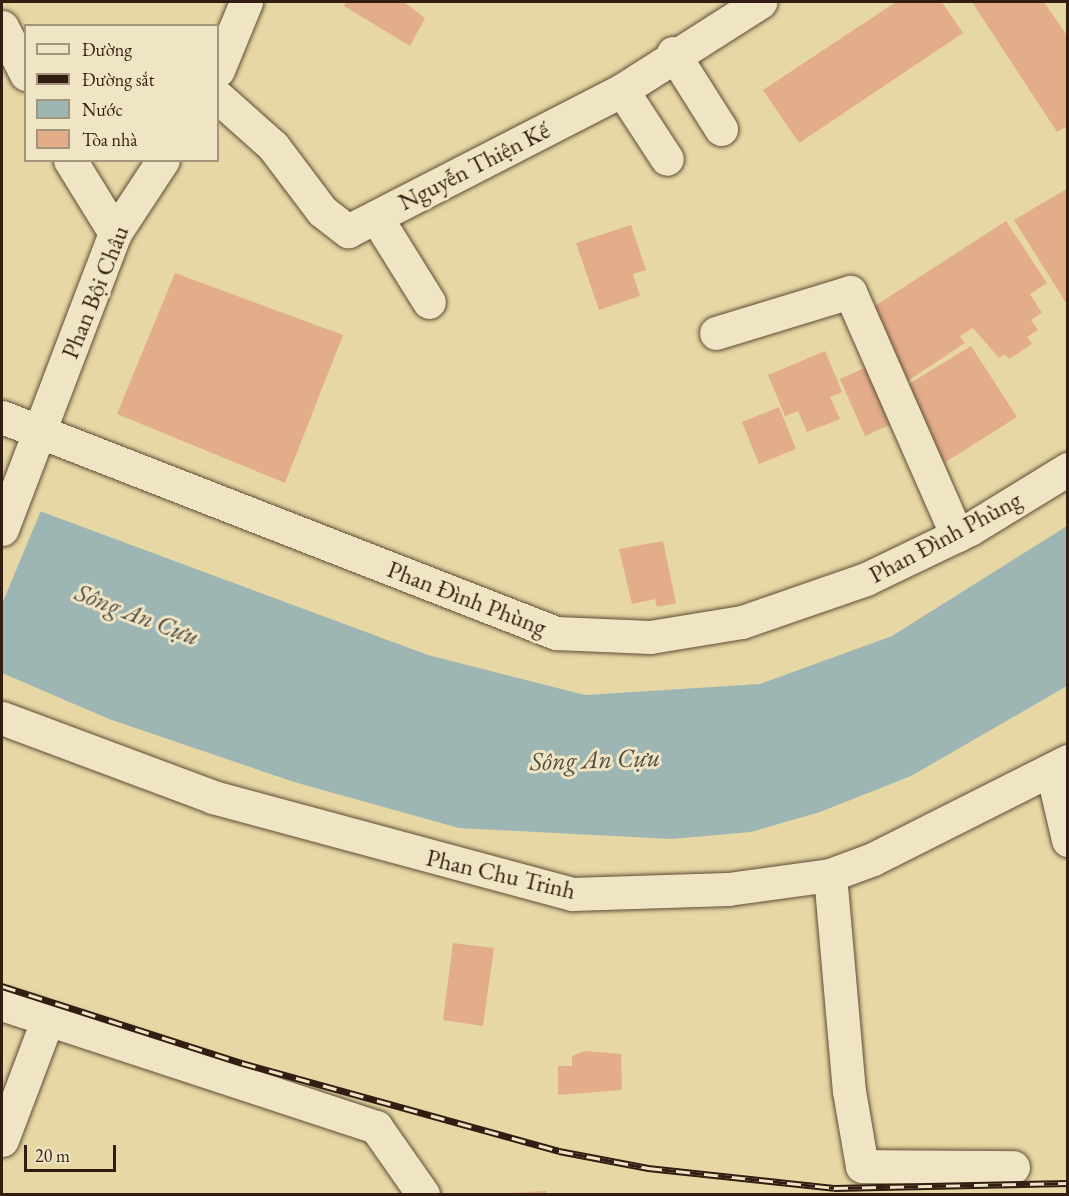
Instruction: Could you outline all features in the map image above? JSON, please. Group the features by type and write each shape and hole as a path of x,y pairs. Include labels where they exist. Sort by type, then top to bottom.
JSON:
{"street":[{"path":"219,68 246,2"},
{"name":"Nguyễn Thiện Kế","path":"219,98 273,146 322,211 348,231 622,90 673,54 760,2"},
{"path":"2,27 24,70"},
{"path":"673,54 721,129"},
{"path":"622,90 668,159"},
{"path":"71,162 115,233"},
{"name":"Phan Bội Châu","path":"2,529 115,233 162,162"},
{"path":"376,217 429,302"},
{"path":"716,333 850,292 957,536"},
{"name":"Phan Đình Phùng","path":"2,417 556,633 650,637 742,622 866,579 957,536 1068,469"},
{"name":"Phan Chu Trinh","path":"2,718 213,797 572,894 728,889 830,875 1060,766"},
{"path":"1060,766 1068,840"},
{"path":"830,875 849,1091 862,1166 1013,1167"},
{"path":"2,1004 47,1021 376,1127 423,1194"},
{"path":"2,1140 47,1021"}],"water":[{"name":"Sông An Cựu","path":"2,497 428,655 585,695 760,684 892,636 1067,526 1067,686 911,776 820,812 751,832 671,839 459,828 294,782 109,719 2,673"}],"pier":[{"path":"2,494 42,508 2,604"}],"building":[{"path":"346,2 404,2 425,18 410,46 344,6"},
{"path":"896,2 942,2 963,33 799,143 763,90"},
{"path":"972,2 1044,2 1068,37 1068,126 1057,132"},
{"path":"1068,188 1068,306 1014,220"},
{"path":"1006,221 1047,283 1030,294 1042,313 1031,320 1038,330 1027,337 1032,344 1009,359 1005,354 999,358 973,328 960,336 965,343 903,384 890,364 898,358 867,311"},
{"path":"631,225 646,270 633,274 640,296 599,310 576,243"},
{"path":"175,273 343,335 285,483 117,414"},
{"path":"971,346 1017,417 944,463 904,387"},
{"path":"825,351 842,392 830,397 840,419 807,432 798,411 785,416 768,375"},
{"path":"869,366 894,423 865,436 840,379"},
{"path":"779,407 796,449 759,464 742,422"},
{"path":"663,541 676,603 657,607 655,599 632,604 619,549"},
{"path":"453,943 494,948 483,1026 443,1020"},
{"path":"585,1051 621,1054 622,1090 558,1095 558,1066 572,1066 572,1056"},
{"path":"546,1191 546,1194 510,1194 510,1193"}],"railway":[{"path":"2,986 242,1063 559,1151 648,1168 834,1188 1068,1183"}]}
